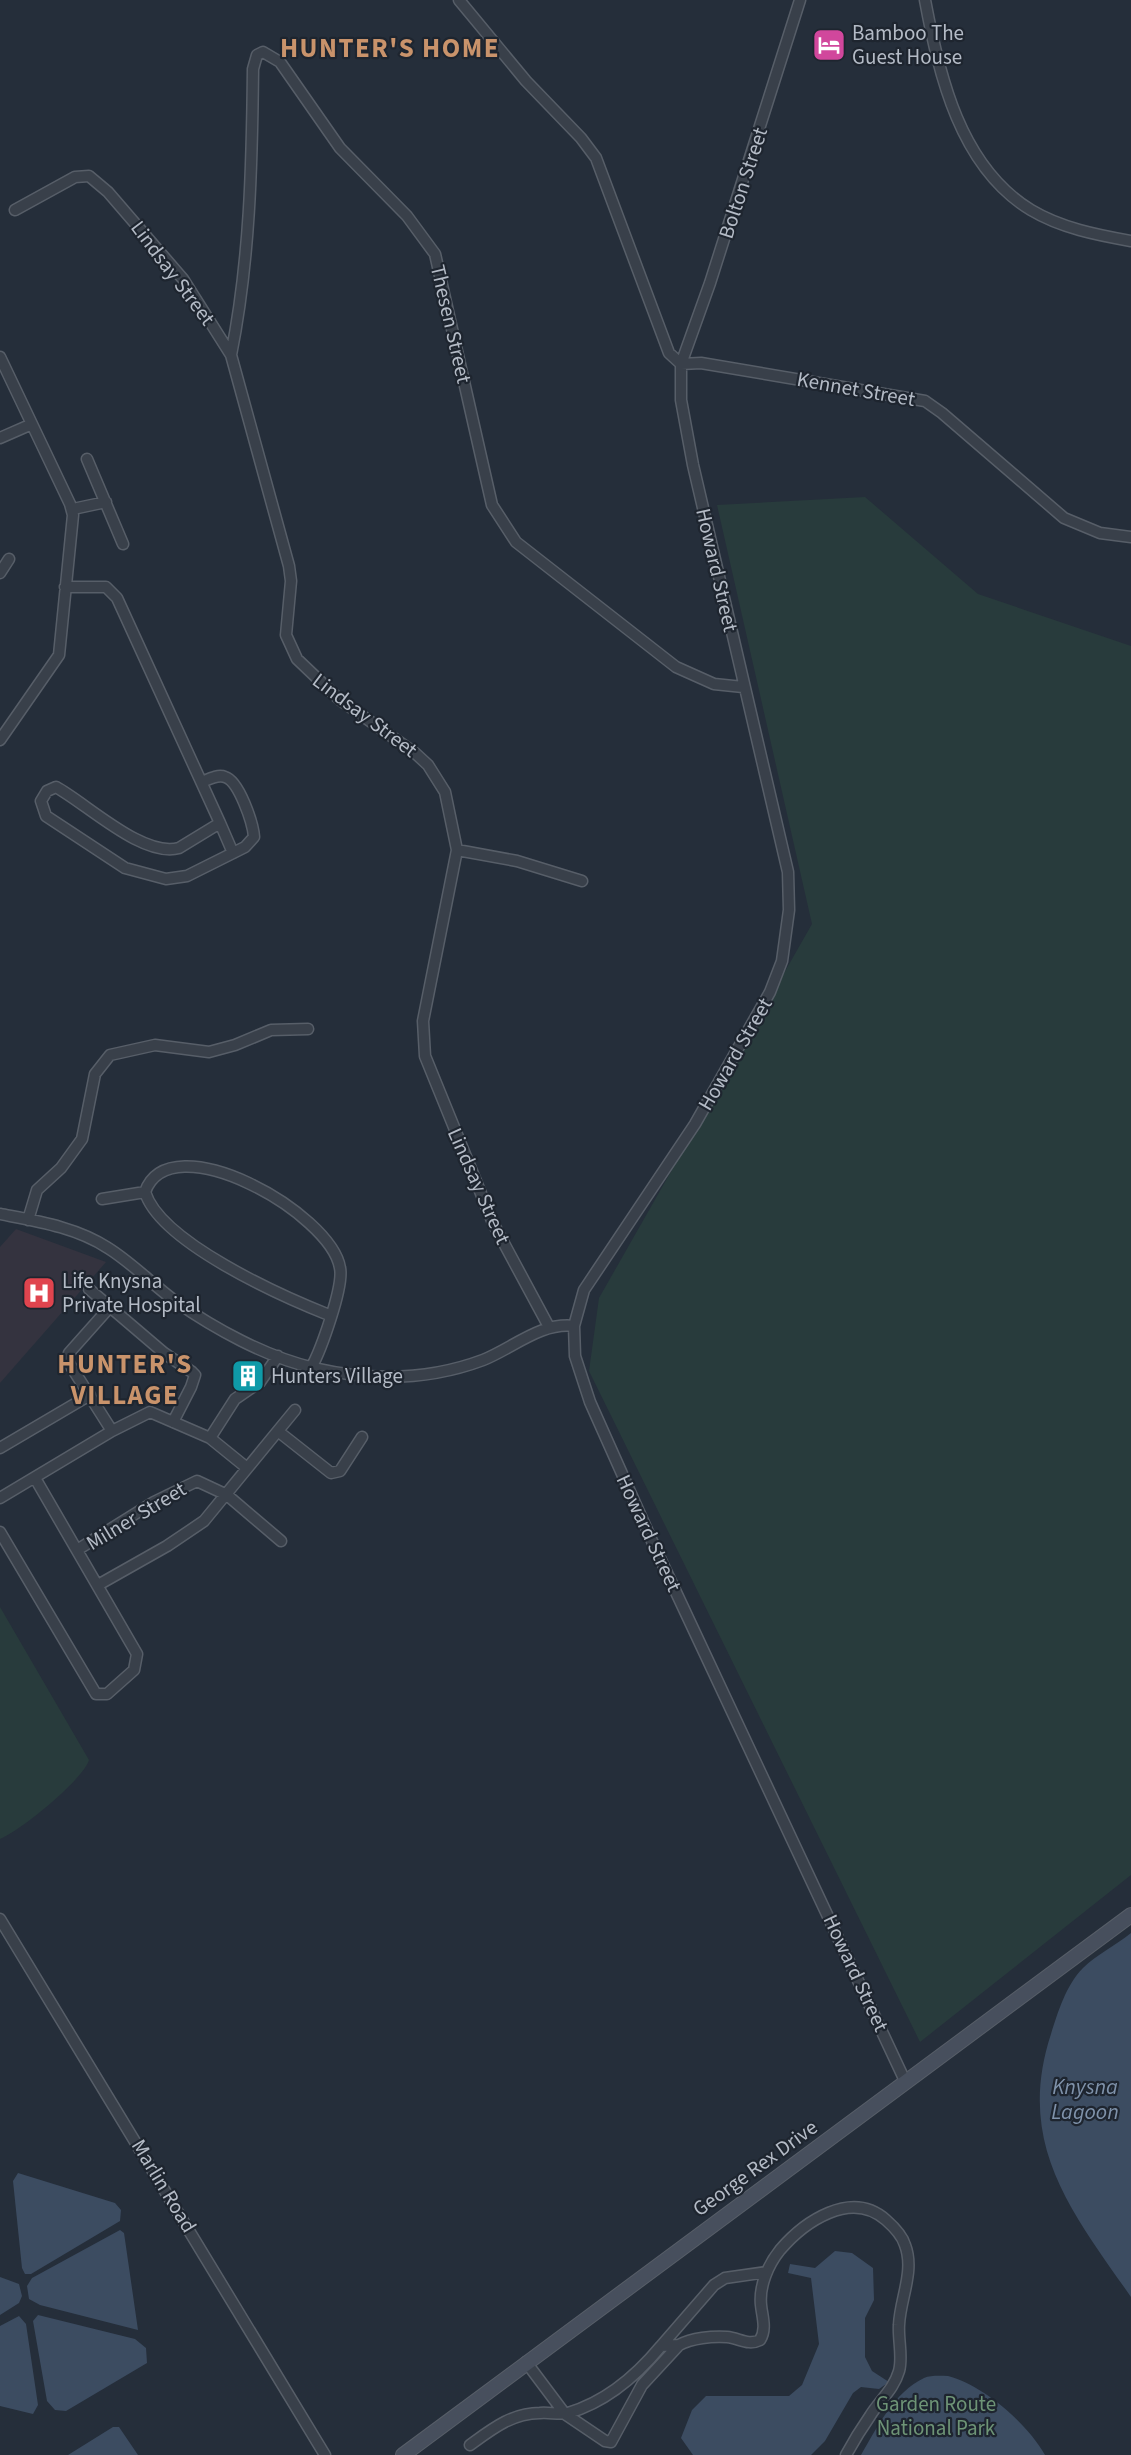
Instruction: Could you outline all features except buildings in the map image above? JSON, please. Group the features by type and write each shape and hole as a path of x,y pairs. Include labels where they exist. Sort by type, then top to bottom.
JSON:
{"street":[{"path":"459,0 525,81 581,138 596,158 669,353 681,364"},
{"name":"Bolton Street","path":"681,364 710,284 800,0"},
{"path":"925,0 930,27 958,123 972,150 986,169 1030,209 1062,225 1131,241"},
{"name":"Thesen Street","path":"231,355 239,316 252,193 253,69 257,56 263,52 274,57 285,68 340,148 407,216 435,255 492,506 516,542 676,667 714,684 743,687"},
{"name":"Lindsay Street","path":"15,210 75,177 89,176 95,179 183,279 231,355 289,566 291,581 286,635 290,648 305,669 340,700 415,753 428,765 445,792 457,850 423,1021 425,1056 493,1223 549,1327"},
{"path":"0,357 73,509 64,587 60,655 0,741"},
{"name":"Kennet Street","path":"681,364 700,363 925,401 942,412 1064,518 1100,533 1131,537"},
{"name":"Howard Street","path":"681,364 681,400 686,426 743,687 788,872 789,910 782,961 763,1007 695,1124 591,1278 582,1297 574,1326 578,1369 590,1402 906,2083"},
{"path":"0,438 32,424"},
{"path":"87,459 123,544"},
{"path":"73,509 106,502"},
{"path":"64,587 106,587 114,595 202,782 233,854"},
{"path":"202,782 225,776 232,781 240,795 254,837 250,844 233,854 181,879 134,872 49,819 43,812 41,801 47,791 56,787 147,844 166,849 179,848 220,824"},
{"path":"457,850 517,861 582,881"},
{"path":"28,1220 37,1190 61,1168 82,1139 95,1074 110,1055 155,1045 209,1052 229,1047 271,1030 308,1029"},
{"path":"311,1368 323,1346 329,1316 341,1281 339,1261 329,1243 283,1201 252,1184 186,1166 160,1172 148,1182 145,1192 153,1209 197,1249 230,1269 329,1316"},
{"path":"102,1199 145,1192"},
{"path":"0,1214 73,1231 107,1247 199,1316 278,1356 311,1368 378,1378 434,1375 485,1359 549,1327 574,1326"},
{"path":"89,1289 109,1308 195,1375 173,1422"},
{"path":"109,1308 67,1356 112,1431"},
{"path":"210,1438 235,1399 260,1382 278,1356"},
{"path":"0,1448 90,1395"},
{"path":"98,1585 199,1525 227,1495 295,1410"},
{"path":"0,1498 144,1413 156,1414 210,1438 247,1468"},
{"path":"279,1432 331,1473 342,1468 362,1437"},
{"path":"0,1532 96,1694 101,1696 107,1694 134,1670 137,1662 135,1652 35,1478"},
{"name":"Milner Street","path":"77,1550 187,1484 202,1482 227,1495 281,1540"},
{"name":"George Rex Drive","path":"403,2455 1131,1915"},
{"name":"Marlin Road","path":"0,1919 325,2455"},
{"path":"526,2362 565,2414 605,2441 611,2442 642,2385 679,2345 687,2341 715,2337 750,2343 760,2340 764,2329 762,2287 767,2272 780,2251 813,2221 836,2210 851,2207 866,2209 883,2217 896,2229 905,2245 908,2272 899,2324 899,2370 893,2385 846,2455"},
{"path":"470,2445 497,2425 522,2415 565,2414 600,2399 627,2381 714,2285 725,2278 767,2272"},
{"path":"661,2346 679,2345"}],"shaded area":[{"path":"865,497 978,594 1131,646 1131,1875 920,2042 589,1371 599,1298 812,924 717,505"},
{"name":"Life Knysna Private Hospital","path":"16,1229 106,1262 0,1383 0,1247"},
{"path":"0,1607 89,1760 75,1780 50,1804 22,1826 0,1839"}],"water":[{"name":"Knysna Lagoon","path":"1131,1933 1131,2297 1089,2236 1055,2175 1045,2143 1040,2110 1042,2073 1051,2034 1067,1991 1088,1963"},
{"path":"18,2173 115,2203 121,2210 120,2221 31,2274 25,2274 22,2268 13,2181"},
{"path":"120,2230 124,2233 138,2330 40,2305 29,2299 27,2286 32,2278"},
{"path":"835,2251 852,2253 873,2268 874,2300 865,2318 865,2357 872,2371 889,2382 879,2389 861,2387 853,2393 825,2441 811,2455 693,2455 681,2438 692,2410 706,2396 789,2396 802,2385 819,2344 811,2278 788,2273 790,2264 815,2268"},
{"path":"0,2277 19,2284 22,2296 19,2303 0,2315"},
{"path":"38,2315 135,2339 146,2348 147,2363 66,2411 55,2410 47,2401 33,2321"},
{"path":"19,2316 26,2324 38,2405 33,2414 0,2406 0,2326"},
{"name":"Garden Route National Park","path":"948,2376 975,2388 1003,2407 1027,2430 1045,2455 861,2455 880,2422 904,2392 924,2378"},
{"path":"113,2427 119,2427 138,2455 68,2455"}],"place":[{"name":"Bamboo The Guest House","path":"829,45"},
{"name":"Life Knysna Private Hospital","path":"39,1293"},
{"name":"Hunters Village","path":"248,1376"}],"district":[{"name":"HUNTER'S HOME","path":"390,48"},
{"name":"HUNTER'S VILLAGE","path":"125,1380"}]}
